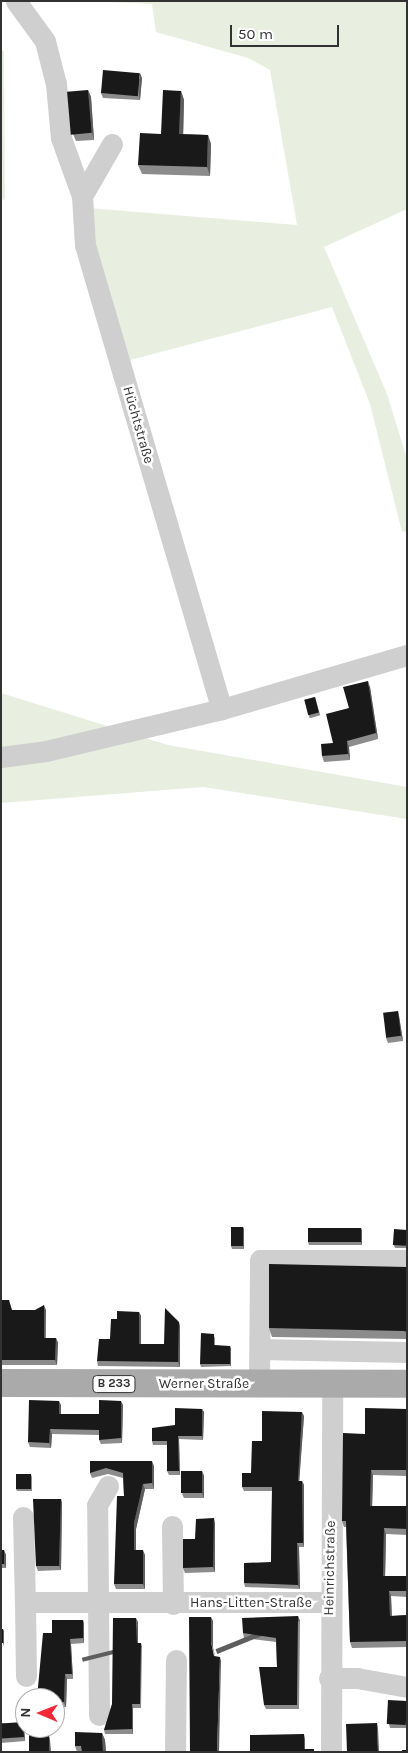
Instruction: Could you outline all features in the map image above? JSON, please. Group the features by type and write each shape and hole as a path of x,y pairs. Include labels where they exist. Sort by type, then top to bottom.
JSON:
{"main road":[{"name":"Werner Straße","path":"1,1383 407,1384"}],"street":[{"name":"Hüchtstraße","path":"16,1 45,41 56,84 61,138 82,196 85,246 222,709"},
{"path":"82,196 112,144"},
{"path":"1,758 46,751 222,709 407,655"},
{"path":"260,1384 260,1260 407,1260"},
{"path":"260,1349 407,1352"},
{"name":"Heinrichstraße","path":"330,1752 329,1602 332,1384"},
{"path":"99,1715 97,1505 108,1486"},
{"path":"23,1517 26,1676"},
{"name":"Hans-Litten-Straße","path":"172,1526 173,1604"},
{"name":"Hans-Litten-Straße","path":"25,1602 173,1604 329,1602"},
{"path":"175,1752 176,1660"},
{"path":"329,1678 358,1678 407,1687"}],"green space":[{"path":"89,1 407,1 407,209 324,247 387,394 407,459 407,531 402,532 370,404 332,307 130,360 92,239 89,208 297,225 270,70 248,58 156,32 152,4"},
{"path":"1,51 4,51 5,200 1,199"},
{"path":"1,693 168,745 407,787 407,819 203,787 1,803"}],"building":[{"path":"103,70 140,73 138,96 101,93"},
{"path":"88,90 92,133 71,135 67,92"},
{"path":"163,90 181,91 179,134 208,135 207,167 138,165 140,133 161,134"},
{"path":"368,681 376,733 347,741 348,754 322,756 321,744 333,743 326,714 349,708 343,687"},
{"path":"315,697 319,713 308,715 304,700"},
{"path":"398,1011 401,1036 386,1038 383,1013"},
{"path":"231,1227 243,1227 243,1246 231,1246"},
{"path":"308,1228 361,1228 361,1242 308,1242"},
{"path":"394,1229 407,1230 406,1246 393,1245"},
{"path":"269,1264 407,1267 407,1332 269,1328"},
{"path":"1,1300 9,1300 12,1310 35,1310 44,1305 44,1338 56,1338 55,1360 1,1360"},
{"path":"165,1308 179,1322 178,1362 97,1361 99,1339 110,1339 111,1319 117,1319 117,1311 139,1312 139,1344 164,1344"},
{"path":"201,1333 214,1334 214,1345 230,1346 230,1364 200,1364"},
{"path":"29,1400 59,1401 59,1414 99,1414 99,1400 121,1401 121,1438 99,1440 99,1430 50,1429 49,1443 28,1442"},
{"path":"175,1408 202,1409 202,1436 178,1436 179,1471 167,1471 167,1441 152,1441 152,1428 175,1425"},
{"path":"365,1408 407,1409 407,1470 371,1470 370,1506 407,1506 407,1529 384,1528 383,1576 406,1576 406,1591 389,1591 390,1616 407,1615 407,1641 350,1642 346,1521 342,1521 343,1433 365,1434"},
{"path":"262,1411 302,1412 298,1481 302,1481 303,1543 297,1543 298,1585 244,1583 244,1563 271,1562 272,1487 242,1487 242,1473 251,1473 252,1441 262,1441"},
{"path":"90,1461 152,1461 152,1483 143,1484 134,1523 134,1550 143,1550 143,1584 114,1584 117,1496 124,1496 123,1473 106,1468 90,1473"},
{"path":"181,1471 202,1471 202,1493 181,1493"},
{"path":"16,1474 31,1474 31,1489 16,1489"},
{"path":"33,1499 61,1499 59,1566 36,1566"},
{"path":"214,1518 213,1567 183,1568 183,1539 195,1539 196,1519"},
{"path":"1,1550 4,1550 4,1564 1,1564"},
{"path":"298,1616 297,1705 264,1705 259,1667 277,1667 276,1638 243,1633 242,1618"},
{"path":"189,1617 211,1617 211,1642 214,1656 220,1657 217,1752 190,1752"},
{"path":"113,1618 136,1618 137,1643 141,1643 140,1704 132,1704 132,1729 104,1730 112,1704"},
{"path":"52,1620 83,1620 83,1638 70,1639 72,1674 65,1674 64,1688 38,1688 43,1633 52,1633"},
{"path":"1,1629 3,1629 3,1643 1,1643"},
{"path":"388,1700 407,1701 406,1725 387,1724"},
{"path":"15,1723 15,1738 2,1738 1,1724"},
{"path":"377,1723 378,1752 347,1752 346,1724"},
{"path":"75,1732 102,1733 103,1752 82,1752 81,1746 75,1746"},
{"path":"304,1734 304,1749 314,1749 314,1752 250,1752 250,1735"},
{"path":"29,1738 49,1738 49,1752 29,1752"}]}
